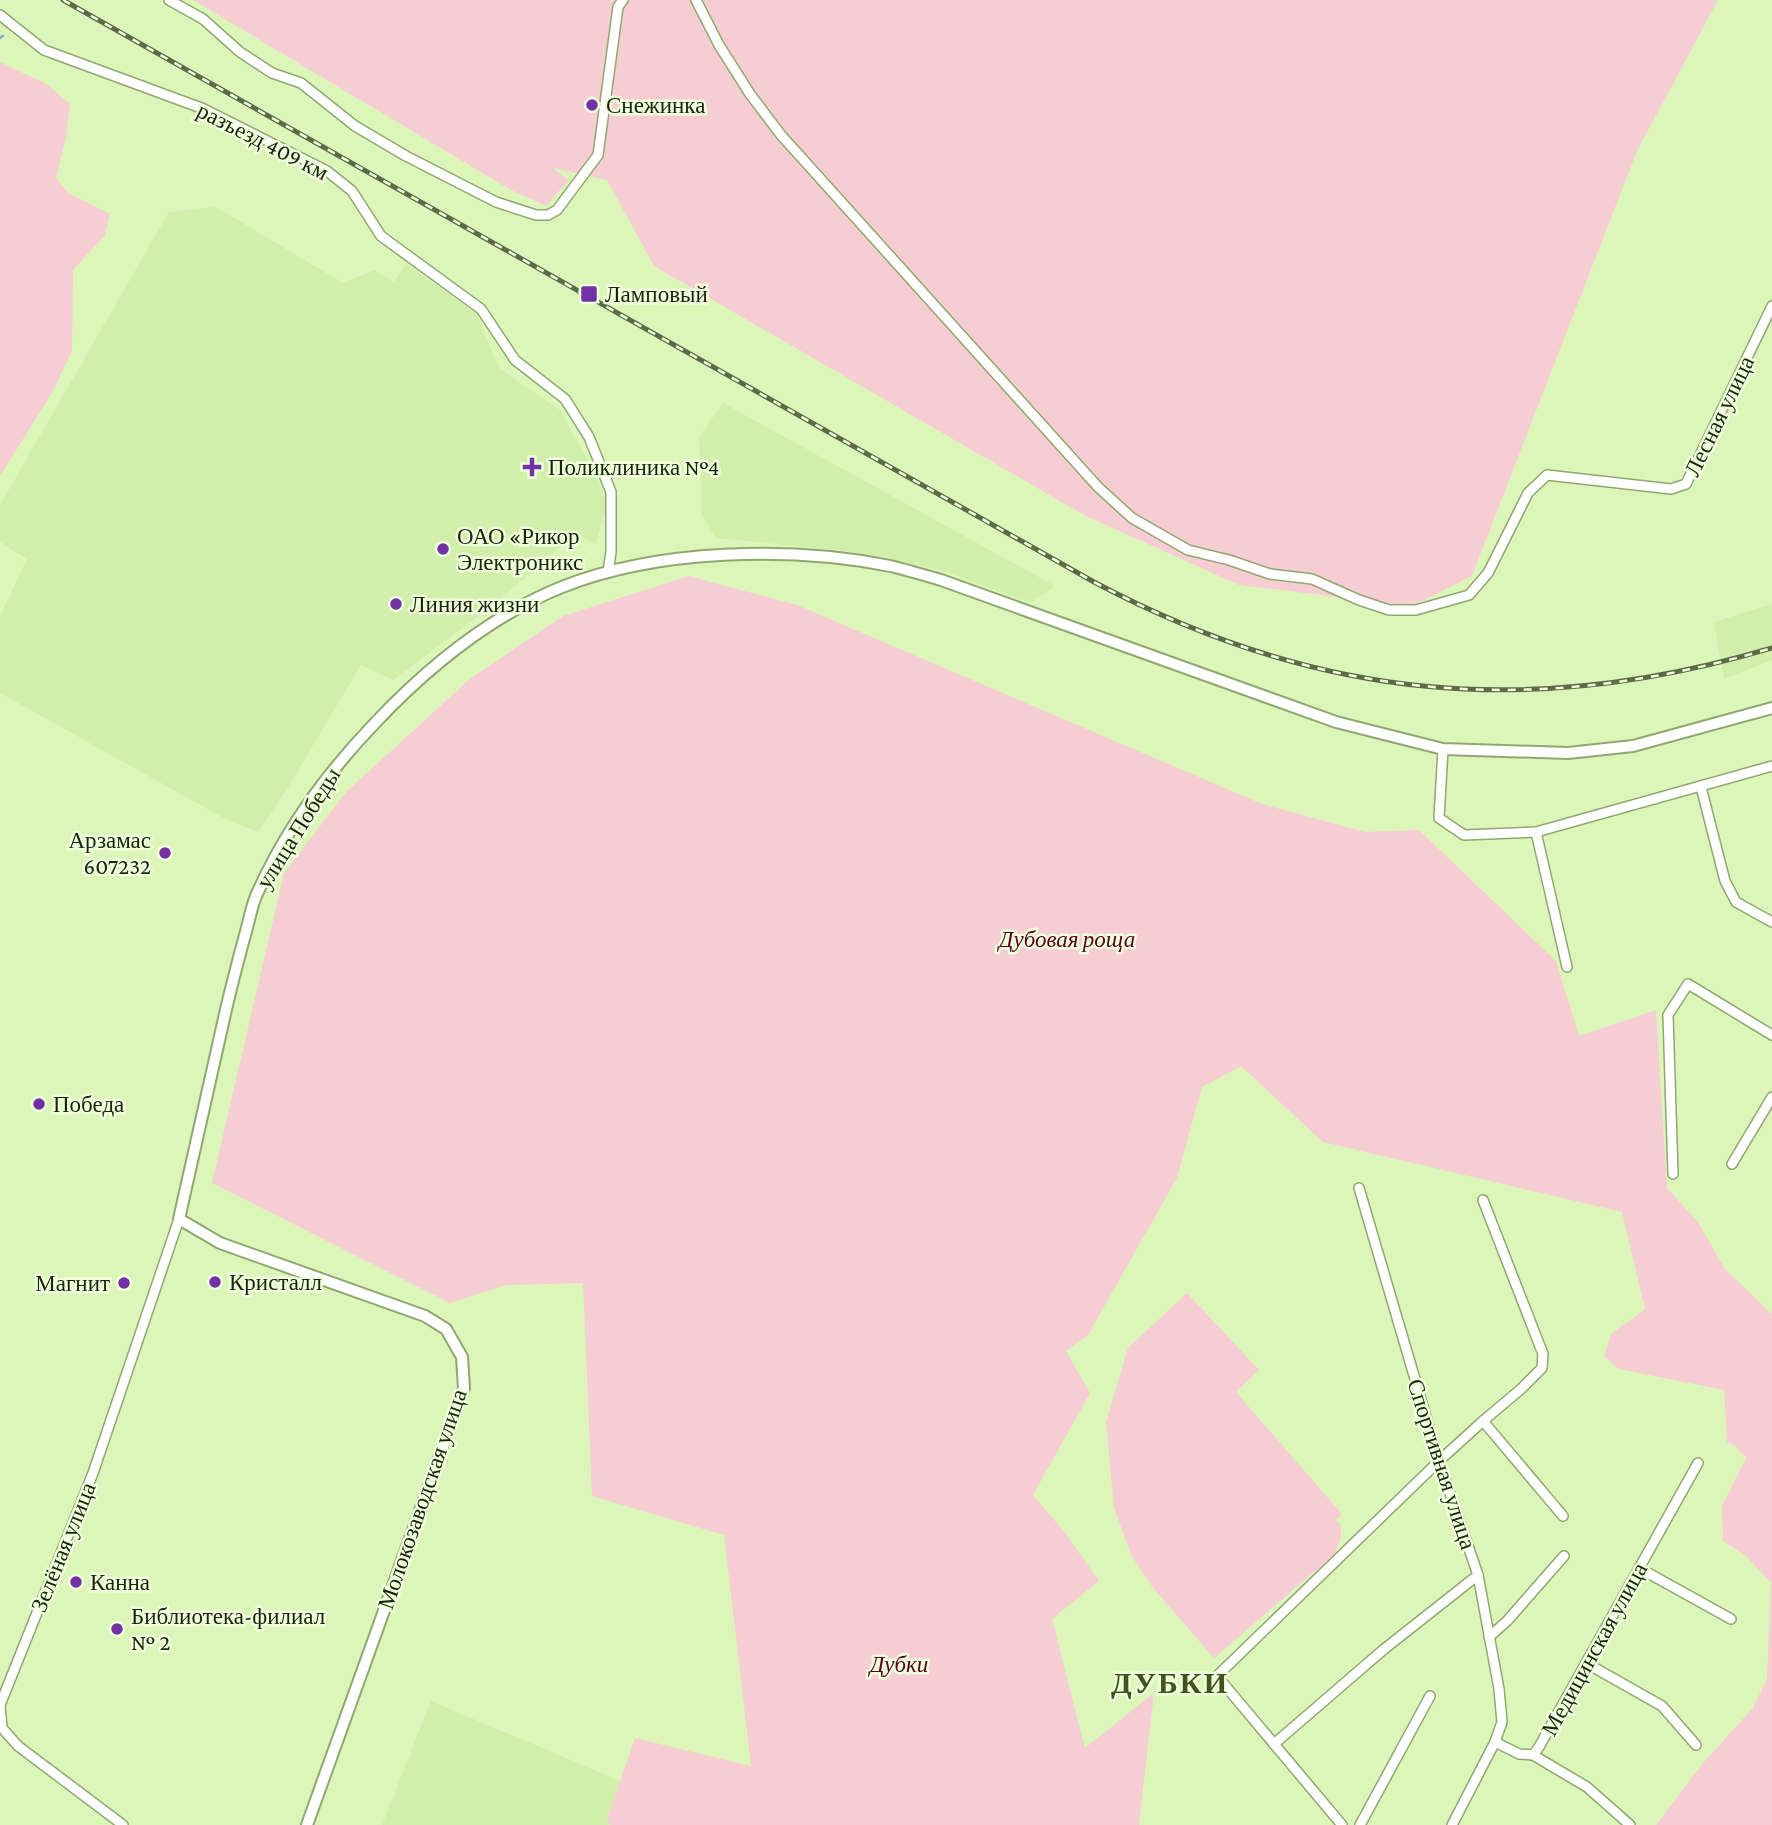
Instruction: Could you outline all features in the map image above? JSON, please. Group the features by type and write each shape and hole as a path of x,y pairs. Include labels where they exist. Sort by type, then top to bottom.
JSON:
{"street":[{"path":"169,0 203,19 240,51 272,73 301,83 355,126 406,156 496,202 536,215 548,215 557,210 598,155 618,7 623,0"},
{"name":"Лесная улица","path":"696,0 738,75 781,135 1031,414 1132,518 1188,550 1270,574 1312,579 1389,610 1416,610 1469,595 1488,573 1528,493 1547,475 1671,489 1686,484 1772,306"},
{"name":"разъезд 409 км","path":"0,15 44,50 204,109 327,171 352,191 381,236 481,309 515,360 565,399 589,437 611,492 611,552 608,572"},
{"name":"улица Победы","path":"179,1219 230,992 255,899 275,856 342,757 405,691 468,639 534,599 563,586 608,572 667,560 734,555 819,556 890,566 941,580 1336,722 1443,750 1568,753 1633,746 1772,708"},
{"path":"1443,750 1439,818 1464,835 1536,832 1772,766"},
{"path":"1701,787 1725,881 1736,902 1772,922"},
{"path":"1536,832 1567,967"},
{"path":"1673,1174 1668,1015 1688,984 1772,1035"},
{"path":"1732,1164 1772,1097"},
{"name":"Спортивная улица","path":"1359,1188 1439,1461 1478,1575 1502,1722 1495,1742"},
{"path":"1342,1825 1217,1676 1439,1461 1542,1368 1543,1354 1483,1200"},
{"name":"Зелёная улица","path":"123,1825 18,1746 2,1728 0,1704 93,1473 179,1219"},
{"name":"Молокозаводская улица","path":"179,1219 220,1243 425,1316 446,1329 462,1357 464,1388 307,1825"},
{"path":"1483,1421 1563,1516"},
{"name":"Медицинская улица","path":"1495,1742 1519,1754 1533,1755 1698,1463"},
{"path":"1489,1637 1507,1622 1564,1556"},
{"path":"1639,1568 1731,1619"},
{"path":"1275,1744 1383,1650 1478,1575"},
{"path":"1586,1663 1662,1706 1696,1745"},
{"path":"1360,1825 1430,1696"},
{"path":"1452,1825 1495,1742"},
{"path":"1533,1755 1587,1787 1630,1825"}],"shaded area":[{"path":"216,207 343,283 374,270 394,282 406,264 476,313 499,368 560,410 598,479 607,504 596,544 575,534 492,606 393,680 361,665 287,789 258,832 222,817 0,693 0,616 27,559 0,542 0,505 169,212"},
{"path":"723,403 1055,586 1030,603 941,570 846,551 716,538 702,515 699,437"},
{"path":"1772,604 1772,660 1724,679 1714,622"},
{"path":"431,1701 620,1781 607,1819 611,1825 382,1825"}],"green space":[{"path":"193,0 1718,0 1637,151 1472,576 1412,606 1239,585 1084,515 654,266 607,180 553,168 569,180 546,206 511,190"},
{"path":"0,62 46,84 70,104 66,138 56,178 68,193 110,214 105,235 73,270 72,351 53,391 0,476"},
{"path":"689,576 797,605 1262,804 1365,832 1419,830 1556,961 1579,1036 1656,1010 1667,1188 1698,1222 1725,1269 1772,1314 1772,1825 1656,1825 1703,1763 1752,1709 1767,1679 1771,1583 1746,1556 1723,1541 1722,1506 1746,1458 1734,1445 1727,1442 1724,1390 1619,1369 1604,1357 1611,1334 1645,1309 1622,1212 1323,1142 1241,1066 1202,1087 1177,1178 1088,1335 1066,1351 1090,1393 1033,1495 1063,1530 1099,1581 1052,1619 1085,1748 1154,1693 1139,1825 611,1825 607,1819 635,1738 751,1766 724,1535 592,1496 583,1283 506,1285 450,1303 212,1183 284,873 346,792 471,678 563,616"},
{"path":"1187,1293 1259,1370 1236,1392 1342,1514 1336,1520 1341,1525 1341,1537 1335,1554 1214,1658 1153,1588 1131,1555 1114,1508 1106,1422 1128,1348"}],"railway":[{"path":"63,0 1094,582 1177,622 1260,652 1343,674 1426,686 1510,690 1596,685 1683,671 1772,648"}],"place":[{"name":"Снежинка","path":"592,105"},
{"name":"Ламповый","path":"589,294"},
{"name":"Поликлиника №4","path":"532,467"},
{"name":"ОАО «Рикор Электроникс","path":"443,549"},
{"name":"Линия жизни","path":"396,604"},
{"name":"Арзамас 607232","path":"165,853"},
{"name":"Победа","path":"39,1104"},
{"name":"Кристалл","path":"215,1282"},
{"name":"Магнит","path":"124,1283"},
{"name":"Канна","path":"76,1582"},
{"name":"Библиотека-филиал № 2","path":"117,1629"}],"district":[{"name":"ДУБКИ","path":"1170,1683"}],"park label":[{"name":"Дубовая роща","path":"1067,939"},
{"name":"Дубки","path":"899,1664"}]}
